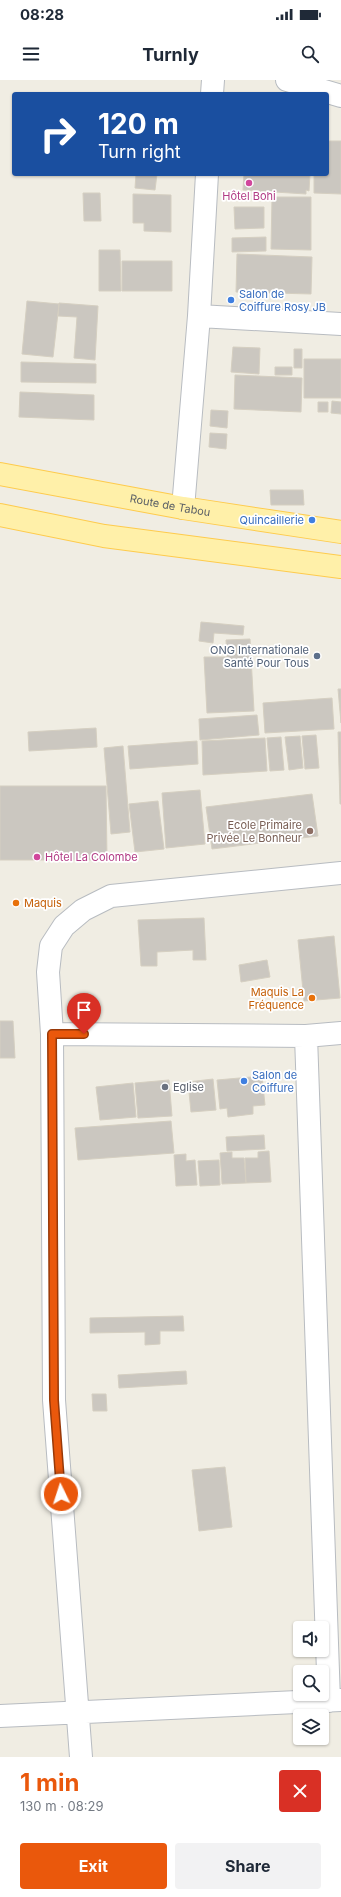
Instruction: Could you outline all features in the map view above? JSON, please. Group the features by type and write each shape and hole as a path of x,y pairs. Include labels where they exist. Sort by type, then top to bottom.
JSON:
{"main road":[{"name":"Route de Tabou","path":"0,474 183,508 341,532"},
{"path":"0,515 104,536 341,567"}],"street":[{"path":"212,92 213,80"},
{"path":"287,80 328,92"},
{"path":"329,92 341,96"},
{"path":"183,508 199,316 207,176"},
{"path":"199,316 341,324"},
{"path":"81,1757 54,1400 52,1034 48,972 51,946 64,926 83,910 111,896 341,872"},
{"path":"52,1034 306,1036 341,1033"},
{"path":"0,1716 335,1701 306,1036"}],"building":[{"path":"329,141 341,141 341,194 314,193 314,176 329,176"},
{"path":"136,176 157,176 155,190 135,188"},
{"path":"244,176 310,176 309,191 306,190 306,194 243,190"},
{"path":"83,193 100,193 101,221 84,221"},
{"path":"133,194 171,195 171,232 144,231 144,223 133,223"},
{"path":"272,197 311,197 311,250 271,249"},
{"path":"234,207 264,207 264,228 235,229"},
{"path":"266,237 266,251 232,252 232,238"},
{"path":"99,250 120,250 121,291 99,291"},
{"path":"237,254 312,257 311,294 236,292"},
{"path":"122,261 172,261 172,291 122,291"},
{"path":"27,301 59,304 53,357 22,354"},
{"path":"59,303 98,306 95,360 74,358 77,317 58,316"},
{"path":"233,347 260,348 259,374 231,372"},
{"path":"294,349 302,349 302,368 294,368"},
{"path":"304,359 341,359 341,398 304,398"},
{"path":"21,362 96,364 96,383 21,382"},
{"path":"275,367 292,367 292,375 275,375"},
{"path":"235,375 302,378 301,412 234,409"},
{"path":"20,392 94,395 94,420 19,417"},
{"path":"332,401 341,402 341,414 331,413"},
{"path":"318,402 328,402 328,412 318,412"},
{"path":"211,410 228,411 227,428 210,426"},
{"path":"210,433 227,434 226,449 209,447"},
{"path":"270,490 303,490 304,505 271,505"},
{"path":"201,622 244,626 243,635 214,633 213,643 199,641"},
{"path":"250,639 254,711 207,713 204,657 227,657 226,640"},
{"path":"338,689 341,689 341,723"},
{"path":"332,698 334,729 265,733 263,703"},
{"path":"257,715 259,735 200,740 199,719"},
{"path":"96,728 97,747 29,751 28,732"},
{"path":"338,732 341,732 341,804 340,804"},
{"path":"316,735 319,768 305,769 302,736"},
{"path":"300,736 303,768 289,770 285,737"},
{"path":"281,737 284,770 270,771 267,738"},
{"path":"265,738 267,771 203,775 202,741"},
{"path":"197,741 198,764 130,769 128,746"},
{"path":"123,746 130,832 111,834 104,748"},
{"path":"0,786 106,786 107,860 0,860"},
{"path":"200,790 205,844 166,848 162,793"},
{"path":"312,794 318,836 212,849 206,807"},
{"path":"158,801 164,849 135,852 129,804"},
{"path":"204,918 206,960 193,960 193,950 157,952 157,966 141,966 138,920"},
{"path":"334,936 340,998 304,1001 298,940"},
{"path":"267,960 270,977 241,982 239,965"},
{"path":"0,1021 13,1021 15,1058 0,1058"},
{"path":"262,1076 265,1105 253,1106 253,1114 228,1117 227,1108 220,1109 217,1080"},
{"path":"213,1079 216,1110 191,1112 188,1082"},
{"path":"169,1080 172,1116 138,1118 135,1083"},
{"path":"133,1083 136,1117 100,1120 96,1087"},
{"path":"171,1121 174,1153 78,1160 75,1128"},
{"path":"264,1135 265,1149 227,1151 226,1137"},
{"path":"269,1151 271,1182 246,1183 245,1158 258,1158 258,1152"},
{"path":"232,1152 232,1158 244,1158 246,1183 222,1184 220,1153"},
{"path":"186,1154 186,1161 195,1160 197,1185 176,1186 174,1155"},
{"path":"219,1160 220,1185 200,1186 198,1161"},
{"path":"183,1316 184,1331 160,1331 160,1344 145,1345 145,1332 90,1333 90,1318"},
{"path":"186,1371 187,1384 119,1388 118,1375"},
{"path":"92,1394 106,1394 107,1411 93,1411"},
{"path":"225,1467 232,1527 199,1531 192,1470"}],"place":[{"name":"Hôtel Bohi","path":"249,183"},
{"name":"Salon de Coiffure Rosy JB","path":"231,300"},
{"name":"Quincaillerie","path":"312,520"},
{"name":"ONG Internationale Santé Pour Tous","path":"317,656"},
{"name":"Ecole Primaire Privée Le Bonheur","path":"310,831"},
{"name":"Hôtel La Colombe","path":"37,857"},
{"name":"Maquis","path":"16,903"},
{"name":"Maquis La Fréquence","path":"312,998"},
{"name":"Salon de Coiffure","path":"244,1081"},
{"name":"Eglise","path":"165,1087"}],"route":[{"path":"61,1494 54,1400 52,1034 84,1034"}]}
